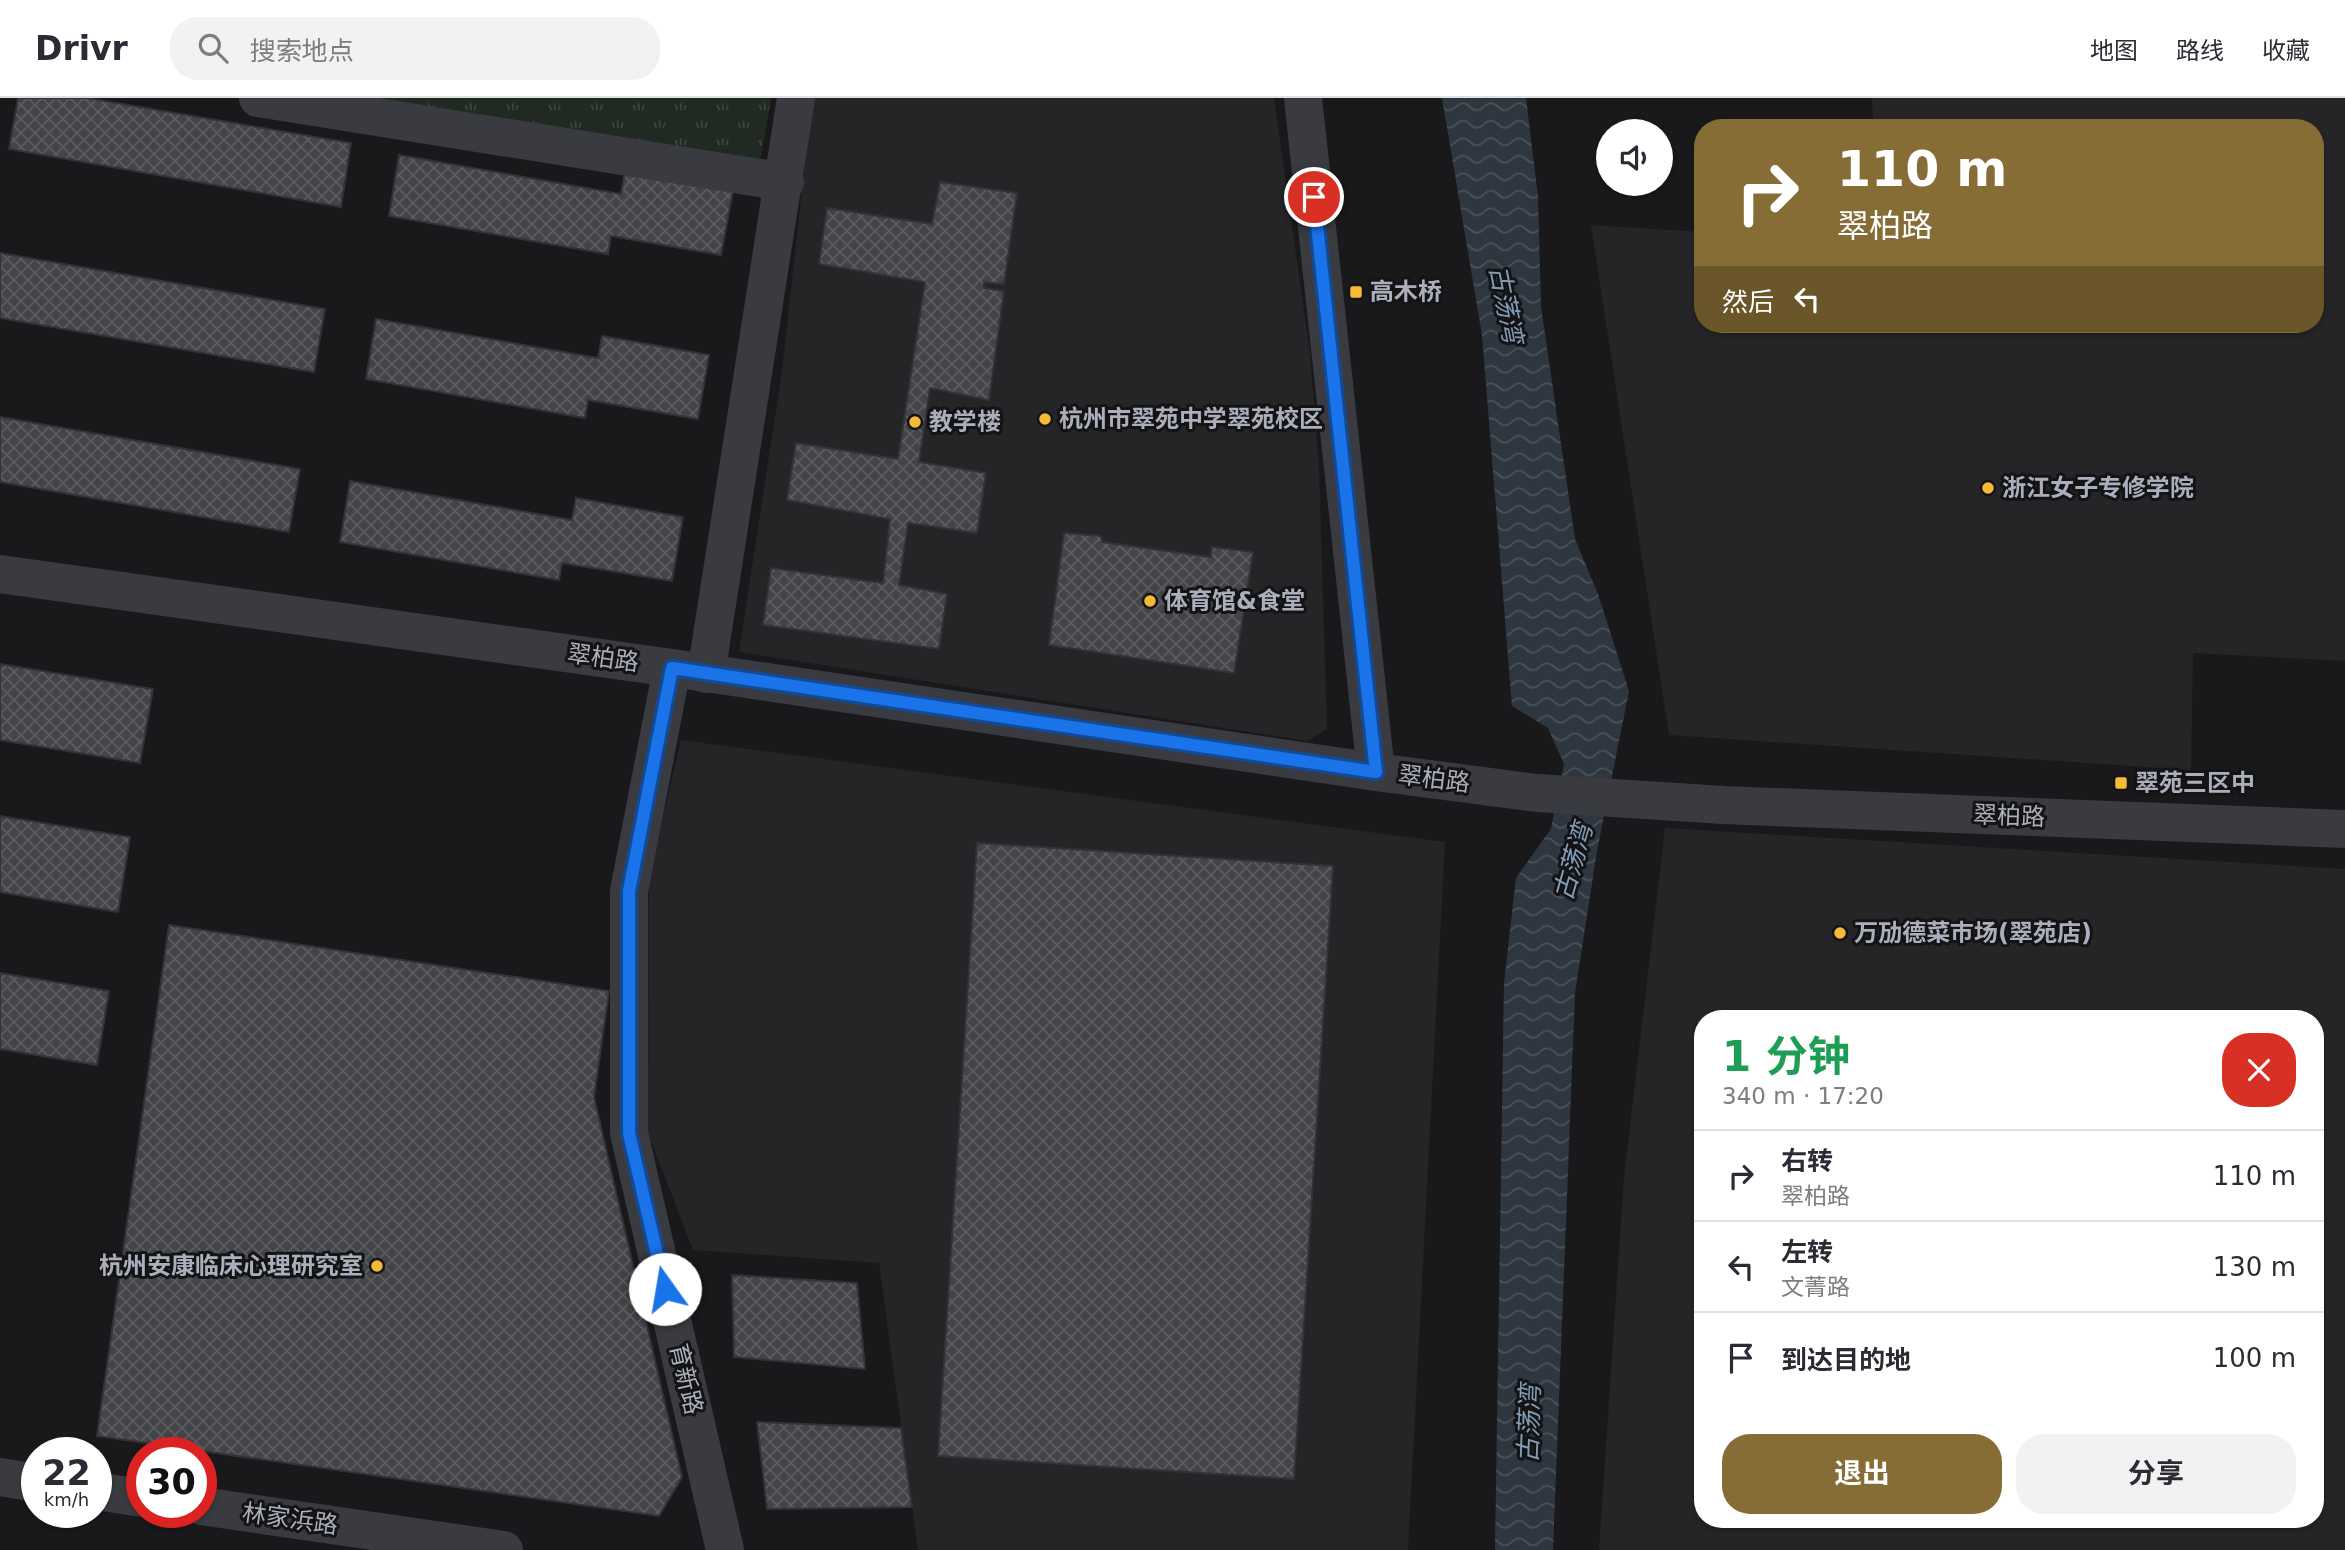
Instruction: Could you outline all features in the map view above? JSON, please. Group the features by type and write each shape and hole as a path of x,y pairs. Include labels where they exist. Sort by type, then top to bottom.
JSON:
{"street":[{"path":"258,98 785,182"},
{"name":"育新路","path":"725,1550 629,1133 629,891 689,671 785,182 796,98"},
{"path":"1303,98 1376,772"},
{"name":"翠柏路","path":"0,575 1537,793 1723,805 2345,830"},
{"path":"0,1478 21,1481"},
{"name":"林家浜路","path":"217,1508 504,1550"}],"shaded area":[{"name":"杭州市翠苑中学翠苑校区","path":"812,98 1274,98 1310,353 1319,467 1327,729 1307,741 739,652 782,371"},
{"name":"浙江女子专修学院","path":"1872,98 2345,98 2345,661 2193,653 2191,770 1669,735 1591,225 1694,231 1694,333 2324,333 2324,119 1873,119"},
{"path":"681,740 1445,842 1408,1550 918,1550 879,1263 693,1250 648,1133 649,877"},
{"path":"1665,828 2345,869 2345,1550 1599,1550 1624,1177"}],"green space":[{"path":"369,98 771,98 760,162"}],"water":[{"name":"古荡湾","path":"1442,98 1526,98 1538,197 1541,307 1575,539 1598,594 1629,691 1597,851 1575,993 1553,1550 1495,1550 1504,983 1516,878 1551,829 1564,764 1548,728 1512,706 1482,335"}],"building":[{"path":"18,98 87,98 351,143 341,207 9,149"},
{"path":"399,155 621,194 625,172 733,191 721,255 611,236 608,254 389,216"},
{"name":"教学楼","path":"940,182 1017,193 1004,284 984,282 984,288 1004,291 989,400 930,388 919,462 986,473 977,533 908,523 899,585 947,594 939,649 763,625 771,568 883,583 890,519 787,500 796,443 898,459 925,282 819,264 827,208 932,224"},
{"path":"0,253 325,309 314,372 0,318"},
{"path":"376,319 598,358 602,336 709,355 698,419 588,400 585,418 366,379"},
{"path":"0,417 300,469 289,532 0,482"},
{"path":"350,481 572,520 576,498 683,517 672,581 562,563 559,580 340,542"},
{"name":"体育馆&食堂","path":"1064,533 1101,536 1102,542 1211,557 1212,547 1253,552 1234,673 1049,645"},
{"path":"0,664 153,689 140,763 0,740"},
{"path":"0,816 130,837 118,912 0,892"},
{"path":"977,843 1333,866 1294,1479 938,1456"},
{"name":"杭州安康临床心理研究室","path":"169,925 609,991 594,1097 682,1477 659,1516 217,1453 217,1437 126,1437 126,1440 97,1436"},
{"path":"0,973 109,991 97,1065 0,1049"},
{"path":"732,1275 857,1283 865,1369 734,1357"},
{"path":"757,1422 901,1428 912,1507 767,1509"}],"place":[{"name":"高木桥","path":"1356,292"},
{"name":"杭州市翠苑中学翠苑校区","path":"1045,419"},
{"name":"教学楼","path":"915,422"},
{"name":"浙江女子专修学院","path":"1988,488"},
{"name":"体育馆&食堂","path":"1150,601"},
{"name":"翠苑三区中","path":"2121,783"},
{"name":"万劢德菜巿场(翠苑店)","path":"1840,933"},
{"name":"杭州安康临床心理研究室","path":"377,1266"}],"route":[{"path":"665,1289 629,1133 629,891 672,668 1376,772 1314,197"}]}
